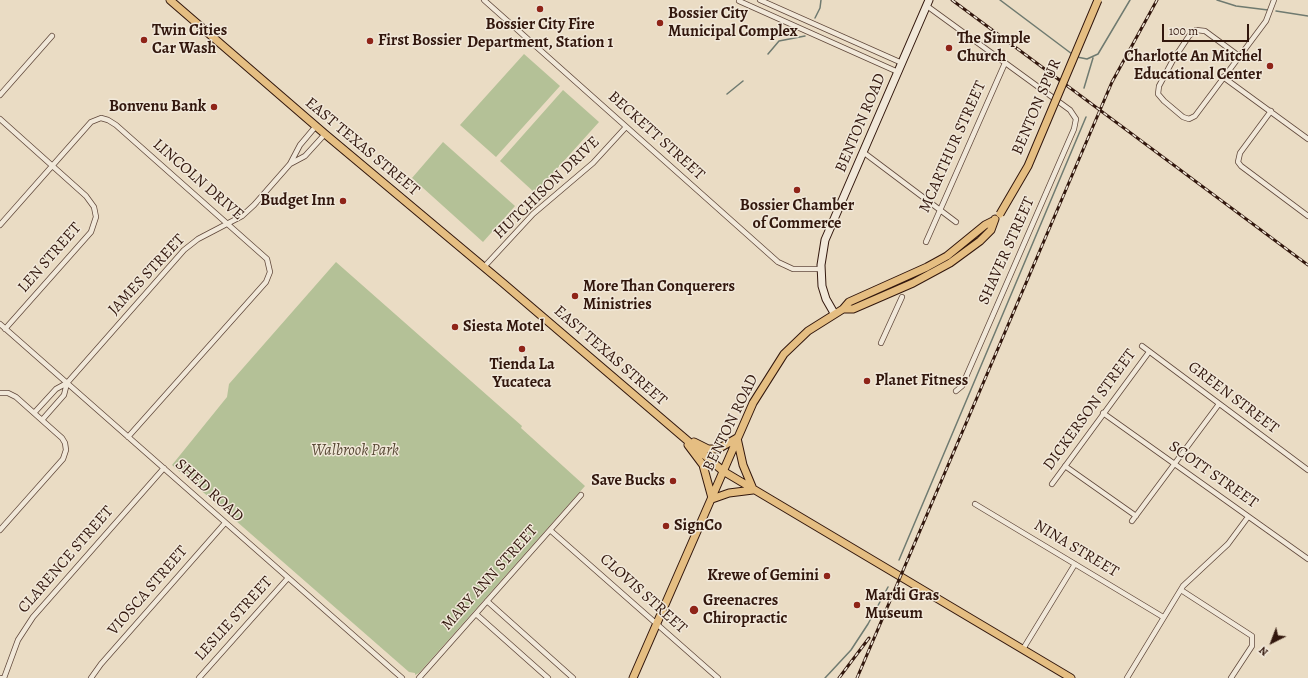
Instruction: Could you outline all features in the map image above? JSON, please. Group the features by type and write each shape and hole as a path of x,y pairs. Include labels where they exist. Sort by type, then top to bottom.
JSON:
{"main road":[{"name":"EAST TEXAS STREET","path":"170,0 325,134 484,267 723,471 1071,678"},
{"name":"BENTON SPUR","path":"834,314 843,309 853,309 919,280 950,264 980,241 991,230 994,221 1000,214 1028,166 1098,0"},
{"name":"BENTON ROAD","path":"633,678 753,403 784,354 808,332 834,314 824,292 821,269 825,240 928,3"},
{"path":"681,435 703,446 713,449 723,447 737,438 743,465 753,490 728,494 712,499 703,465 681,435"}],"street":[{"name":"BECKETT STREET","path":"484,0 778,262 793,269 821,269"},
{"path":"760,0 902,63"},
{"path":"1239,56 1205,31 1196,30 1189,36 1173,60 1159,86 1158,94 1164,101 1189,119 1195,116 1266,21 1274,0"},
{"path":"739,1 898,72"},
{"path":"928,3 1005,63"},
{"path":"0,95 52,36"},
{"name":"SHAVER STREET","path":"956,391 962,386 1074,129 1076,119 1070,110 1005,63"},
{"name":"MCARTHUR STREET","path":"926,242 1005,63"},
{"path":"1223,77 1308,139"},
{"path":"1271,112 1240,153 1238,162 1241,166 1308,216"},
{"name":"LINCOLN DRIVE","path":"52,166 91,122 102,118 108,120 116,125 265,257 270,269 266,282 128,437"},
{"name":"LEN STREET","path":"0,119 91,201 96,212 95,224 91,232 5,329"},
{"name":"JAMES STREET","path":"34,413 56,389 67,383 184,250 198,239 228,224 249,210 290,164 300,145 316,126"},
{"name":"HUTCHISON DRIVE","path":"484,267 533,214 587,168 626,127"},
{"name":"JAMES STREET","path":"290,164 305,156 325,134"},
{"path":"864,152 956,222"},
{"path":"0,225 52,166"},
{"path":"882,343 902,298"},
{"name":"SHED ROAD","path":"0,324 402,678"},
{"name":"GREEN STREET","path":"1142,346 1308,470"},
{"name":"DICKERSON STREET","path":"1052,484 1102,413 1149,352"},
{"name":"JAMES STREET","path":"40,418 64,395 67,383"},
{"path":"0,392 12,394 40,418 64,441 66,450 65,456 0,530"},
{"path":"1132,521 1219,404"},
{"name":"SCOTT STREET","path":"1102,413 1308,559"},
{"path":"1065,466 1136,516"},
{"name":"CLARENCE STREET","path":"4,678 18,640 33,617 164,468"},
{"name":"MARY ANN STREET","path":"419,678 581,495"},
{"name":"NINA STREET","path":"975,504 1163,617"},
{"path":"1127,678 1163,617 1190,578 1228,544 1248,517"},
{"name":"VIOSCA STREET","path":"91,678 101,664 225,523"},
{"name":"CLOVIS STREET","path":"550,530 718,678"},
{"path":"1023,649 1075,564"},
{"name":"LESLIE STREET","path":"199,678 288,578"},
{"path":"1181,590 1250,633 1253,639 1252,646 1231,678"},
{"path":"487,602 573,678"},
{"path":"476,614 548,678"}],"green space":[{"path":"524,54 560,86 496,157 460,125"},
{"path":"563,90 599,122 535,193 500,161"},
{"path":"443,142 515,206 483,242 412,178"},
{"name":"Walbrook Park","path":"336,262 522,426 521,428 585,486 419,673 415,675 415,673 409,672 172,465 227,397 229,384"}],"waterway":[{"path":"815,18 820,8 821,0"},
{"path":"1000,0 1072,54"},
{"path":"1077,57 1087,59 1098,54 1130,0"},
{"path":"1217,0 1236,6 1268,10"},
{"path":"1276,11 1308,16"},
{"path":"768,54 779,41 805,36"},
{"path":"1084,88 1093,58"},
{"path":"727,94 743,81"},
{"path":"899,560 1086,117"},
{"path":"825,678 851,650 868,624 888,587"}],"railway":[{"path":"952,0 1308,265"},
{"path":"857,678 1112,82 1157,0"},
{"path":"839,678 869,638"}],"place":[{"name":"Bossier City Fire Department, Station 1","path":"540,9"},
{"name":"Bossier City Municipal Complex","path":"660,23"},
{"name":"Twin Cities Car Wash","path":"144,40"},
{"name":"First Bossier","path":"370,41"},
{"name":"The Simple Church","path":"949,48"},
{"name":"Charlotte An Mitchel Educational Center","path":"1270,66"},
{"name":"Bonvenu Bank","path":"214,107"},
{"name":"Bossier Chamber of Commerce","path":"797,190"},
{"name":"Budget Inn","path":"343,201"},
{"name":"More Than Conquerers Ministries","path":"575,296"},
{"name":"Siesta Motel","path":"455,327"},
{"name":"Tienda La Yucateca","path":"522,349"},
{"name":"Planet Fitness","path":"867,381"},
{"name":"Save Bucks","path":"673,481"},
{"name":"SignCo","path":"666,526"},
{"name":"Krewe of Gemini","path":"827,576"},
{"name":"Mardi Gras Museum","path":"857,605"},
{"name":"Greenacres Chiropractic","path":"694,610"}]}
